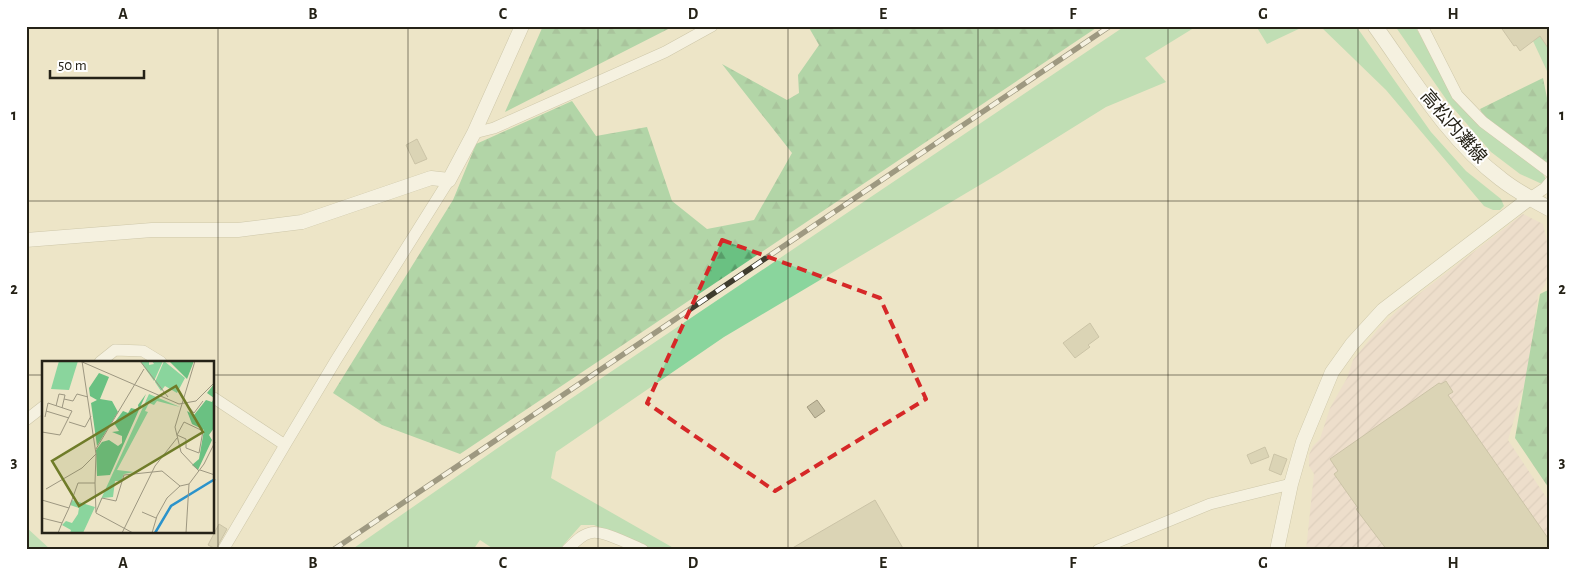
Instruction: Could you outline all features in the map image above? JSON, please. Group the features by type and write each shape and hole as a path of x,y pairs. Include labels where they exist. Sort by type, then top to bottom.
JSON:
{"main road":[{"name":"高松内灘線","path":"1375,26 1441,119 1474,156 1500,179 1550,209"}],"street":[{"path":"223,550 336,360 449,180 474,133 522,26"},
{"path":"474,133 494,128 665,52 712,26"},
{"path":"1422,26 1457,95 1483,122 1550,172"},
{"path":"26,240 152,230 238,230 302,222 430,178 449,180"},
{"path":"1277,550 1291,484 1303,442 1332,372 1365,328 1383,310 1545,188 1550,182"},
{"path":"101,361 115,350 143,351 158,361"},
{"path":"215,399 285,445"},
{"path":"26,420 42,408"},
{"path":"1098,550 1210,504 1291,484"},
{"path":"568,550 577,540 591,532 600,533 643,550"}],"highlighted area":[{"path":"722,240 880,298 926,399 775,491 647,403"}],"shaded area":[{"path":"1523,214 1543,224 1550,256 1549,271 1545,285 1538,295 1528,372 1508,440 1550,503 1550,550 1306,550 1314,474 1309,466 1309,455 1313,446 1320,439 1330,408 1347,378 1353,360 1379,328 1398,310"}],"green space":[{"path":"543,26 674,26 505,112"},
{"path":"808,26 1099,26 460,454 382,425 333,393 453,200 476,144 572,101 596,136 647,127 672,201 707,229 754,220 792,153 722,64 787,100 799,93 798,75 819,45"},
{"path":"1125,26 1197,26 1145,58 1166,82 1106,107 1000,173 724,337 556,452 551,478 677,550 654,550 594,525 581,525 559,550 495,550 480,540 473,550 351,550 502,445"},
{"path":"1256,26 1305,26 1267,44"},
{"path":"1320,26 1356,26 1431,132 1466,171 1501,199 1504,206 1500,210 1493,210 1484,206 1386,90"},
{"path":"1395,26 1415,26 1448,86 1540,169 1546,179 1542,184 1520,174 1491,152 1448,102"},
{"path":"1526,26 1550,26 1550,69 1547,71"},
{"path":"1543,78 1550,113 1550,166 1486,122 1480,109"},
{"path":"1548,290 1550,291 1550,490 1515,438 1540,294"},
{"path":"26,527 51,550 26,550"}],"building":[{"path":"1500,26 1550,26 1550,51 1540,36 1520,51 1516,45 1514,46"},
{"path":"417,139 427,159 415,164 406,145"},
{"path":"1090,323 1099,337 1088,345 1090,347 1075,358 1063,343"},
{"path":"1446,381 1453,392 1448,395 1550,541 1550,550 1387,550 1356,509 1358,508 1334,474 1338,471 1330,459 1439,383 1441,384"},
{"path":"817,400 825,411 815,418 807,407"},
{"path":"1265,447 1269,457 1251,464 1247,455"},
{"path":"1274,454 1287,459 1281,475 1269,470"},
{"path":"875,500 904,550 789,550"},
{"path":"219,524 227,529 216,549 208,545"}],"railway":[{"path":"333,550 1110,26"}]}
